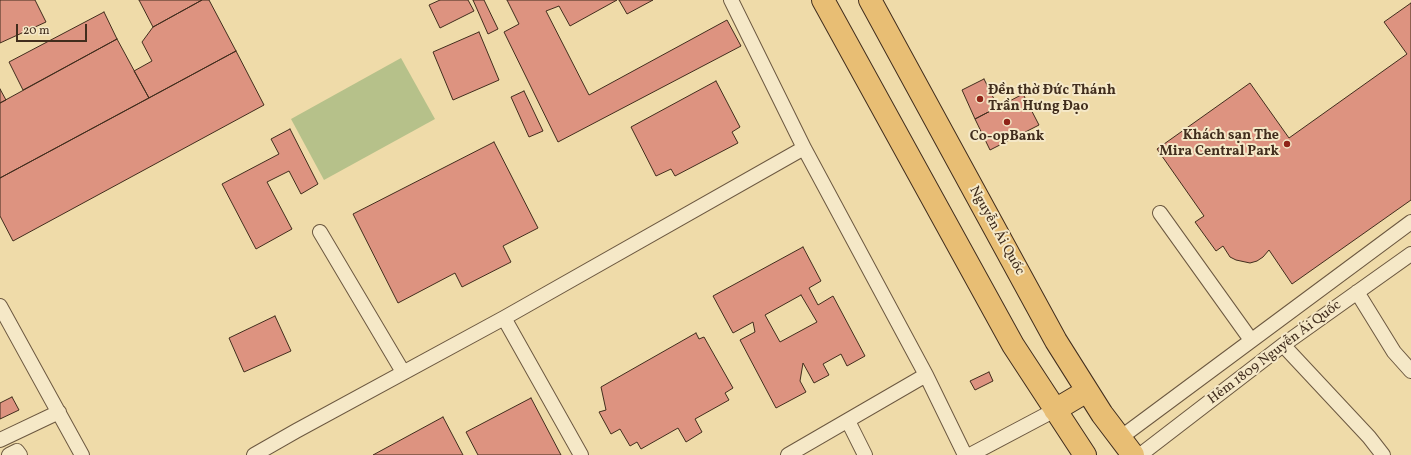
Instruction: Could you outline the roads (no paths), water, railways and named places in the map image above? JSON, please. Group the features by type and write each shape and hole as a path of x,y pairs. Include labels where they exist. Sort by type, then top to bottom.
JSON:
{"main road":[{"path":"823,0 994,313 1017,352 1085,455"},
{"name":"Nguyễn Ái Quốc","path":"870,0 1056,341 1102,414 1133,455"},
{"path":"1055,410 1087,391"}],"lane":[{"path":"731,0 804,148 926,375 965,455"},
{"path":"254,455 504,318 804,148"},
{"path":"1160,213 1251,340"},
{"path":"1120,438 1411,222"},
{"path":"320,232 403,372"},
{"name":"Hẻm 1809 Nguyễn Ái Quốc","path":"1140,455 1283,345 1411,254"},
{"path":"1357,292 1394,352 1411,371"},
{"path":"0,306 82,455"},
{"path":"504,318 581,455"},
{"path":"1283,345 1369,436 1384,455"},
{"path":"788,455 926,375"},
{"path":"970,455 1055,410"},
{"path":"0,440 59,412"},
{"path":"848,421 865,455"},
{"path":"9,455 18,451 20,455"}],"place":[{"name":"Đền thờ Đức Thánh Trần Hưng Đạo","path":"980,99"},
{"name":"Co-opBank","path":"1007,122"},
{"name":"Khách sạn The Mira Central Park","path":"1287,144"}]}
